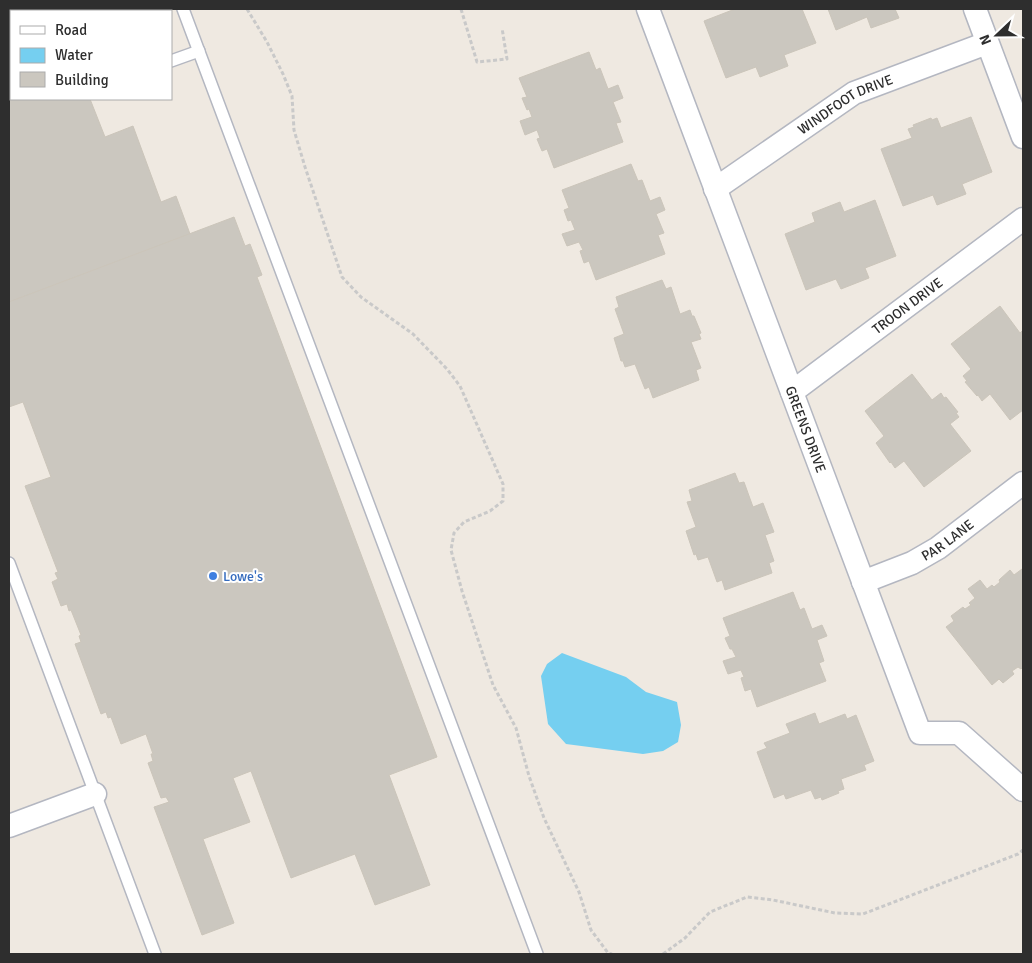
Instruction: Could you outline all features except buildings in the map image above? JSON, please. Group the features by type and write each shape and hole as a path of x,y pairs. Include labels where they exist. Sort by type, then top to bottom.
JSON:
{"street":[{"name":"GREENS DRIVE","path":"648,9 920,733 959,733 1023,790"},
{"path":"975,9 1023,138"},
{"name":"WINDFOOT DRIVE","path":"715,189 854,93 987,42"},
{"name":"TROON DRIVE","path":"792,392 1023,219"},
{"name":"PAR LANE","path":"863,582 912,563 938,548 1023,483"},
{"path":"9,826 95,794"}],"lane":[{"path":"183,9 537,954"},
{"path":"172,61 199,51"},
{"path":"9,563 155,954"}],"path":[{"path":"247,9 267,42 292,96 294,130 342,277 361,298 413,334 447,369 460,386 503,484 503,501 490,511 464,522 454,534 451,550 462,591 493,685 516,728 528,776 544,818 579,892 591,930 608,953 612,954"},
{"path":"461,9 477,62 507,59 502,28"},
{"path":"663,954 685,938 710,912 747,897 773,900 835,913 863,914 1018,854 1023,850"}],"water":[{"path":"562,653 626,677 646,692 677,702 681,725 678,742 663,751 643,754 566,744 548,724 541,676 547,664"}],"place":[{"name":"Lowe's","path":"213,576"}]}
